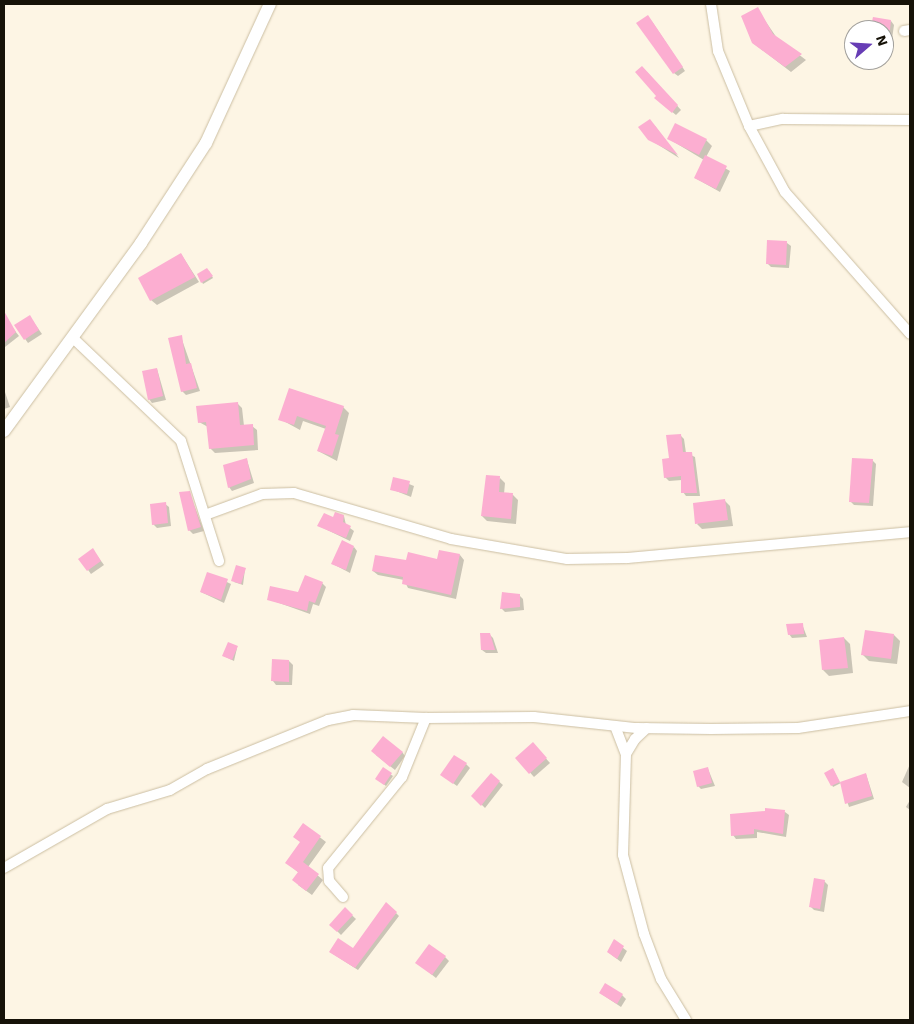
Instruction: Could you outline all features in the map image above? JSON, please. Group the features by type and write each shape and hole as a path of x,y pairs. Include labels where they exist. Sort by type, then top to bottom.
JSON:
{"street":[{"path":"4,431 73,338 206,144 270,4"},
{"path":"711,4 718,51 749,126 785,192 910,334"},
{"path":"749,126 782,119 910,120"},
{"path":"73,338 181,441 219,561"},
{"path":"205,515 262,494 294,492 451,539 568,559 637,557 910,532"},
{"path":"4,868 106,809 170,790 207,769 328,720 353,715 426,718 534,717 646,728 798,728 910,711"},
{"path":"343,897 329,881 328,868 402,777 426,718"},
{"path":"615,726 626,754 623,855 644,934 657,970 686,1020"},
{"path":"626,754 635,739 646,728"}],"building":[{"path":"758,7 773,34 802,54 785,67 752,43 741,16"},
{"path":"648,15 683,67 673,74 636,23"},
{"path":"873,17 891,20 872,20"},
{"path":"642,66 678,105 672,113 654,98 656,96 635,72"},
{"path":"650,119 678,155 648,140 638,127"},
{"path":"675,123 707,139 699,155 667,139"},
{"path":"705,155 727,166 716,189 694,178"},
{"path":"767,240 787,241 786,265 766,264"},
{"path":"181,253 195,277 150,301 138,278"},
{"path":"207,268 213,276 201,283 197,274"},
{"path":"4,311 16,332 4,343"},
{"path":"30,315 39,330 24,340 14,325"},
{"path":"182,335 186,364 191,363 197,388 181,392 168,338"},
{"path":"157,368 163,396 148,400 142,371"},
{"path":"289,388 344,406 335,434 339,435 332,456 317,451 326,426 297,416 294,425 278,420"},
{"path":"238,402 240,425 253,424 254,445 209,449 206,422 198,423 196,406"},
{"path":"681,434 683,452 692,452 697,493 681,493 681,476 664,478 662,459 669,458 666,435"},
{"path":"247,458 251,479 228,488 223,465"},
{"path":"852,458 873,459 869,503 849,502"},
{"path":"486,475 500,476 499,492 513,493 511,519 481,516"},
{"path":"393,477 410,481 407,494 390,490"},
{"path":"190,491 201,527 188,531 179,492"},
{"path":"725,499 728,520 695,524 693,503"},
{"path":"166,502 168,523 152,525 150,504"},
{"path":"335,512 344,515 343,522 351,526 346,538 317,526 324,513 333,517"},
{"path":"342,540 354,546 346,570 331,564"},
{"path":"93,548 101,561 87,571 78,559"},
{"path":"439,550 460,554 451,595 402,584 403,577 372,571 375,555 406,560 408,552 437,559"},
{"path":"236,565 246,568 241,584 231,581"},
{"path":"207,572 228,579 221,600 200,592"},
{"path":"305,575 323,582 315,603 309,601 307,611 267,600 270,586 298,592"},
{"path":"502,592 520,594 520,607 500,609"},
{"path":"803,623 804,634 788,635 786,624"},
{"path":"865,630 894,634 891,659 861,655"},
{"path":"480,633 490,633 495,650 481,650"},
{"path":"844,637 848,668 822,670 819,640"},
{"path":"228,642 238,646 232,660 222,656"},
{"path":"272,659 289,660 289,682 271,681"},
{"path":"383,736 403,752 390,767 371,751"},
{"path":"533,742 547,758 529,774 515,758"},
{"path":"454,755 467,763 453,784 440,775"},
{"path":"383,767 392,773 384,785 375,779"},
{"path":"708,767 712,783 697,787 693,771"},
{"path":"833,768 840,782 831,786 824,773"},
{"path":"491,773 500,781 481,806 471,796"},
{"path":"866,773 872,796 845,804 840,782"},
{"path":"765,808 785,810 783,834 754,829 754,834 731,836 730,814 765,811"},
{"path":"303,823 321,836 303,862 319,874 306,891 292,880 298,872 285,863 300,842 293,837"},
{"path":"814,878 825,880 820,909 809,907"},
{"path":"386,902 397,912 355,968 329,952 338,938 353,948"},
{"path":"345,907 353,915 337,932 329,925"},
{"path":"614,939 624,946 617,959 607,952"},
{"path":"429,944 446,956 432,975 415,963"},
{"path":"605,983 623,994 617,1004 599,993"}]}
